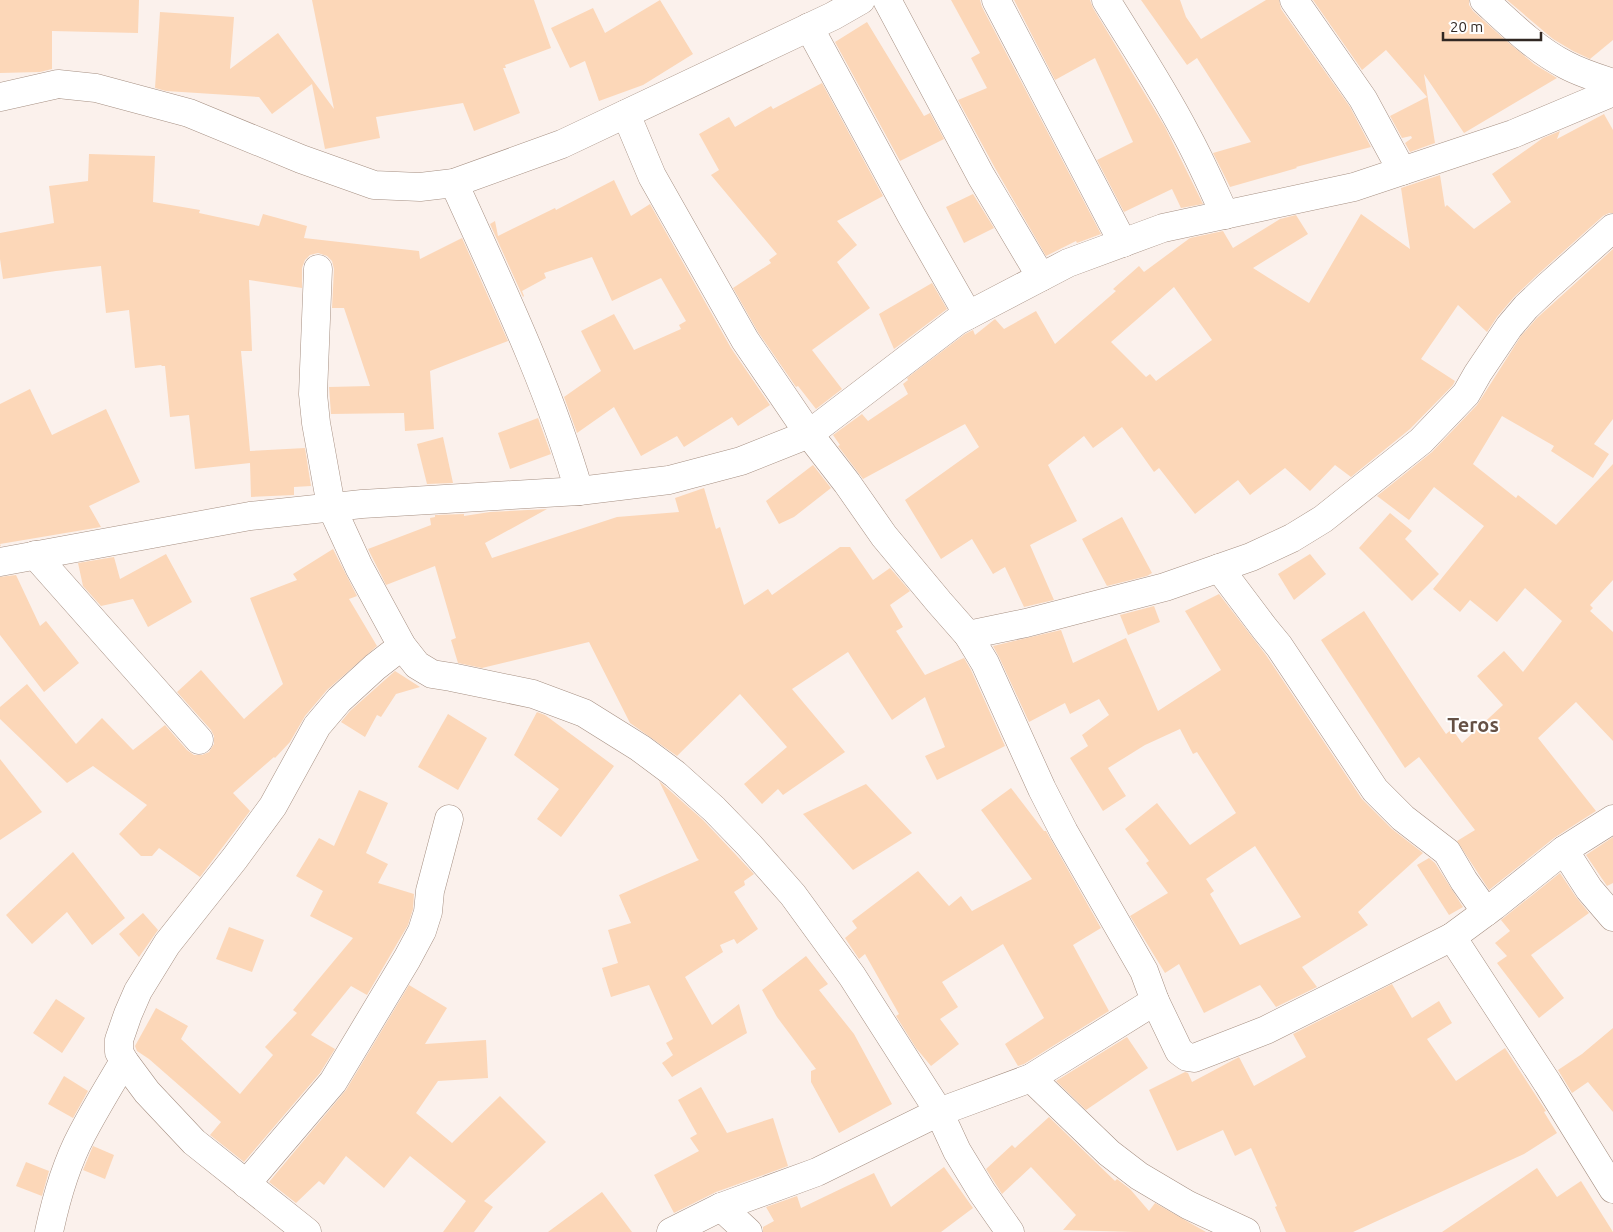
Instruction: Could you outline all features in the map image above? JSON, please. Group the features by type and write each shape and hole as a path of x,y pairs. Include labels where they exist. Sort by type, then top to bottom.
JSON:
{"street":[{"path":"0,97 58,84 96,88 188,113 334,172 374,185 420,187 454,183 562,144 862,0"},
{"path":"887,0 981,176 1041,277"},
{"path":"996,0 1123,243"},
{"path":"1106,0 1184,130 1205,169 1225,215"},
{"path":"1294,0 1363,99 1402,171"},
{"path":"1484,0 1532,44 1552,57 1567,66 1613,83"},
{"path":"809,27 911,215 968,315"},
{"path":"0,562 250,516 331,506 579,491 669,480 741,461 809,434 957,321 1068,263 1163,228 1354,187 1513,134 1613,92"},
{"path":"626,114 652,176 744,340 809,434 847,483 884,536 968,635 985,663 1042,789 1064,832 1144,971 1155,1001 1180,1051 1187,1057 1194,1058 1266,1030 1452,937 1564,850 1613,820"},
{"path":"454,183 540,376 565,445 579,491"},
{"path":"968,635 1119,600 1165,586 1251,557 1292,538 1323,519 1421,441 1466,394 1509,327 1526,307 1613,228"},
{"path":"318,269 313,394 316,423 331,506 359,567 402,646 417,665 432,674 451,676 533,694 584,713 640,748 682,780 714,809 793,895 857,984 939,1112 962,1159 982,1192 1010,1232"},
{"path":"35,555 199,740"},
{"path":"1219,568 1264,629 1279,646 1375,790 1403,818 1447,852 1464,881 1486,912"},
{"path":"307,1232 194,1142 147,1092 124,1061 119,1052 119,1040 138,991 166,944 235,858 273,806 317,726 346,694 375,667 402,646"},
{"path":"246,1184 333,1082 407,959 422,932 428,912 430,892 449,819"},
{"path":"1564,850 1589,889 1613,917"},
{"path":"1452,937 1548,1084 1613,1189"},
{"path":"671,1232 721,1207 817,1172 939,1112 1032,1078 1155,1001"},
{"path":"49,1232 53,1210 71,1156 124,1061"},
{"path":"1032,1078 1109,1153 1139,1176 1188,1205 1246,1232"},
{"path":"721,1207 748,1232"}],"building":[{"path":"0,0 139,0 138,33 52,31 52,69 40,72 0,73"},
{"path":"312,0 534,0 551,48 505,65 506,68 503,68 520,113 474,131 463,103 376,117 380,138 325,149 312,84 272,114 259,97 166,91 155,88 160,12 234,17 230,69 278,33 334,109"},
{"path":"660,0 693,54 643,85 599,101 585,61 570,68 551,28 593,8 605,33"},
{"path":"951,0 980,0 1101,234 1077,243 1076,241 1046,256 958,100 987,88 971,58 980,53"},
{"path":"1014,0 1090,0 1165,127 1203,204 1181,208 1172,189 1124,212 1097,160 1133,142 1095,58 1055,80"},
{"path":"1141,0 1180,0 1186,17 1201,39 1266,0 1279,0 1281,9 1350,107 1371,147 1230,187 1213,153 1251,142 1197,58 1187,65"},
{"path":"1313,0 1469,0 1469,5 1473,11 1503,38 1534,64 1557,78 1464,133 1424,74 1435,143 1410,152 1405,143 1412,138 1411,136 1402,138 1390,116 1427,97 1386,50 1362,70"},
{"path":"1507,0 1613,0 1613,40 1590,59 1553,39"},
{"path":"867,22 924,116 930,113 944,139 900,161 835,42"},
{"path":"822,83 883,196 837,221 857,245 837,262 870,308 812,350 842,389 816,409 798,386 796,387 758,332 733,288 771,263 769,260 777,254 711,175 719,170 699,134 729,117 735,127 771,106 773,109"},
{"path":"1604,114 1613,130 1613,213 1603,216 1536,276 1514,297 1487,332 1458,305 1421,359 1455,381 1410,429 1351,477 1335,465 1310,491 1285,468 1250,495 1238,480 1195,514 1159,468 1154,472 1122,427 1093,448 1084,436 1048,465 1077,521 1030,545 1054,600 1024,607 1005,567 993,574 972,539 941,559 905,500 979,447 965,424 863,479 838,446 840,445 833,435 862,414 868,421 908,394 903,384 908,380 907,378 965,334 973,330 975,335 995,319 1004,329 1036,311 1055,344 1116,291 1113,289 1139,266 1144,272 1190,238 1223,231 1233,248 1280,219 1296,215 1308,234 1253,268 1309,303 1361,214 1410,249 1401,188 1440,175 1445,207 1447,205 1474,229 1511,202 1492,174 1543,138 1560,131 1557,139","holes":["1174,287 1212,340 1156,381 1150,374 1146,377 1111,342"]},
{"path":"89,154 155,156 153,202 200,210 199,213 259,226 263,214 307,226 304,238 419,251 420,259 462,238 508,341 430,371 434,429 405,431 404,413 331,414 329,387 370,386 344,308 332,308 334,269 332,261 327,256 318,253 310,255 305,260 302,268 302,288 249,280 252,351 241,351 250,451 305,448 311,486 294,487 294,495 251,497 250,463 195,469 189,415 170,417 165,366 135,368 129,310 106,313 101,266 3,279 0,259 0,233 54,223 49,186 88,181"},
{"path":"614,180 631,216 650,204 731,348 770,405 738,426 732,417 684,447 677,436 641,456 614,407 577,433 564,397 601,371 581,331 614,314 634,350 681,329 679,325 686,321 661,278 612,301 592,257 544,273 546,278 522,291 523,297 490,224 495,221 498,236 555,208 556,210"},
{"path":"973,194 994,228 964,243 946,207"},
{"path":"1613,249 1613,419 1594,444 1609,454 1593,478 1551,451 1554,446 1502,416 1473,464 1516,498 1518,495 1556,525 1613,464 1613,580 1590,605 1593,608 1590,611 1613,632 1613,741 1576,702 1538,738 1596,811 1554,838 1489,890 1457,841 1475,830 1419,757 1405,768 1321,640 1364,611 1446,734 1452,729 1462,743 1503,705 1477,676 1504,651 1523,672 1562,621 1525,588 1497,622 1470,600 1460,612 1433,589 1484,526 1434,487 1409,520 1377,496 1432,452 1477,405 1521,336 1537,318"},
{"path":"932,283 947,309 894,349 879,314"},
{"path":"30,389 52,435 106,409 140,482 89,506 101,527 0,544 0,404"},
{"path":"538,418 551,454 510,469 498,433"},
{"path":"443,437 453,483 427,484 417,444"},
{"path":"813,465 831,488 794,517 779,524 766,501"},
{"path":"704,488 716,529 720,527 744,605 768,589 772,595 840,547 850,547 873,580 890,568 910,591 890,605 903,627 896,631 925,675 964,658 1005,746 937,780 925,756 945,747 925,697 892,720 848,652 792,689 845,752 783,795 778,789 762,804 744,784 787,747 740,694 677,756 630,723 589,642 482,668 458,663 451,640 456,638 435,566 386,585 368,549 431,525 430,518 435,517 435,515 464,514 464,516 490,512 547,509 485,543 492,558 617,517 679,512 675,498"},
{"path":"1390,513 1412,531 1405,539 1439,574 1412,601 1359,548"},
{"path":"1122,517 1152,573 1107,586 1082,539"},
{"path":"333,549 357,596 349,599 377,646 327,690 305,716 290,742 275,758 233,793 250,811 200,877 159,848 152,856 141,856 119,834 147,805 93,766 67,783 0,719 0,707 27,684 76,744 102,718 133,750 165,725 187,750 194,755 202,755 209,752 214,744 214,736 211,730 177,692 201,670 244,719 283,684 250,598 297,580 293,574"},
{"path":"166,554 192,602 148,627 133,599 101,606 83,586 78,563 114,557 120,579"},
{"path":"1310,554 1326,574 1294,600 1278,574"},
{"path":"16,575 40,626 46,621 79,663 44,692 0,635 0,577"},
{"path":"1219,594 1266,655 1362,799 1392,829 1423,853 1358,912 1368,925 1302,967 1317,987 1276,1007 1260,985 1204,1013 1179,964 1165,973 1130,916 1168,893 1146,863 1149,861 1125,829 1157,803 1190,845 1236,813 1197,752 1193,754 1180,729 1145,745 1108,768 1126,796 1103,811 1070,758 1088,746 1082,735 1109,715 1099,699 1070,714 1065,703 1029,722 993,646 1061,630 1073,663 1126,638 1158,711 1221,670 1185,611","holes":["1255,846 1301,917 1240,945 1210,894 1214,891 1206,879"]},
{"path":"1154,606 1160,622 1128,635 1120,615"},
{"path":"395,671 420,687 396,694 381,717 377,715 365,737 341,722 350,711"},
{"path":"537,712 545,715 614,766 561,837 537,819 559,789 514,755"},
{"path":"448,714 487,738 458,790 418,767"},
{"path":"0,759 42,812 0,840"},
{"path":"659,781 703,820 754,874 744,881 745,885 734,892 758,929 737,944 734,939 720,945 723,952 685,977 712,1025 739,1004 747,1033 672,1077 662,1063 673,1055 666,1043 673,1039 649,985 611,997 602,968 618,963 608,930 631,923 619,895 699,860"},
{"path":"866,784 912,833 853,870 803,814"},
{"path":"1011,788 1044,831 1046,831 1101,928 1073,945 1109,1011 1018,1066 1005,1044 1044,1018 1003,944 942,982 958,1007 940,1019 959,1044 931,1066 916,1048 896,1016 899,1014 865,954 859,959 845,938 857,928 852,921 918,871 949,906 961,896 972,911 1032,879 981,810"},
{"path":"359,790 388,803 366,853 388,864 378,883 414,894 413,909 408,925 367,995 351,986 311,1035 335,1049 320,1073 244,1162 210,1135 221,1122 149,1059 137,1051 135,1046 156,1008 188,1026 181,1039 240,1094 273,1055 265,1047 297,1013 293,1010 353,938 310,916 323,891 296,876 319,838 334,846"},
{"path":"1613,837 1613,883 1607,886 1586,855"},
{"path":"73,852 125,918 92,945 67,912 32,944 6,915"},
{"path":"1429,858 1435,863 1463,907 1449,915 1417,865"},
{"path":"1560,873 1589,913 1531,955 1564,998 1539,1018 1497,963 1507,956 1495,943 1510,931 1501,920"},
{"path":"143,913 158,930 139,957 119,934"},
{"path":"229,927 264,940 252,972 216,959"},
{"path":"806,956 828,984 819,990 854,1034 892,1104 839,1133 811,1082 811,1071 816,1069 777,1017 762,990"},
{"path":"1392,984 1412,1018 1439,1001 1452,1023 1427,1039 1456,1081 1505,1048 1546,1111 1544,1112 1557,1133 1524,1154 1353,1232 1286,1232 1275,1207 1277,1206 1251,1148 1235,1156 1223,1130 1177,1151 1149,1090 1185,1072 1188,1073 1192,1082 1239,1057 1254,1086 1306,1057 1293,1034"},
{"path":"409,985 447,1008 425,1044 486,1040 488,1078 438,1081 416,1113 452,1143 500,1096 546,1142 484,1201 493,1207 474,1232 443,1232 466,1201 410,1156 384,1188 346,1156 324,1185 319,1181 296,1203 269,1182 346,1090"},
{"path":"56,999 85,1018 62,1053 33,1033"},
{"path":"1613,1028 1613,1112 1588,1082 1572,1093 1558,1070 1582,1054"},
{"path":"1127,1037 1148,1068 1086,1110 1056,1081"},
{"path":"64,1076 88,1091 73,1118 48,1104"},
{"path":"701,1087 727,1133 773,1118 788,1166 716,1192 674,1213 654,1175 699,1151 690,1138 697,1134 678,1100"},
{"path":"1049,1117 1115,1181 1117,1179 1130,1189 1149,1211 1155,1203 1206,1232 1063,1230 1076,1215 1031,1167 1002,1194 986,1169 1012,1145 1015,1148"},
{"path":"93,1146 114,1155 105,1179 83,1170"},
{"path":"26,1162 49,1171 42,1196 16,1186"},
{"path":"944,1167 973,1208 941,1232 763,1232 763,1227 774,1221 766,1207 797,1196 801,1208 874,1173 891,1207"},
{"path":"1537,1168 1557,1197 1581,1181 1613,1232 1442,1232"},
{"path":"602,1192 632,1232 548,1232"}],"district":[{"name":"Teros","path":"1473,725"}]}
